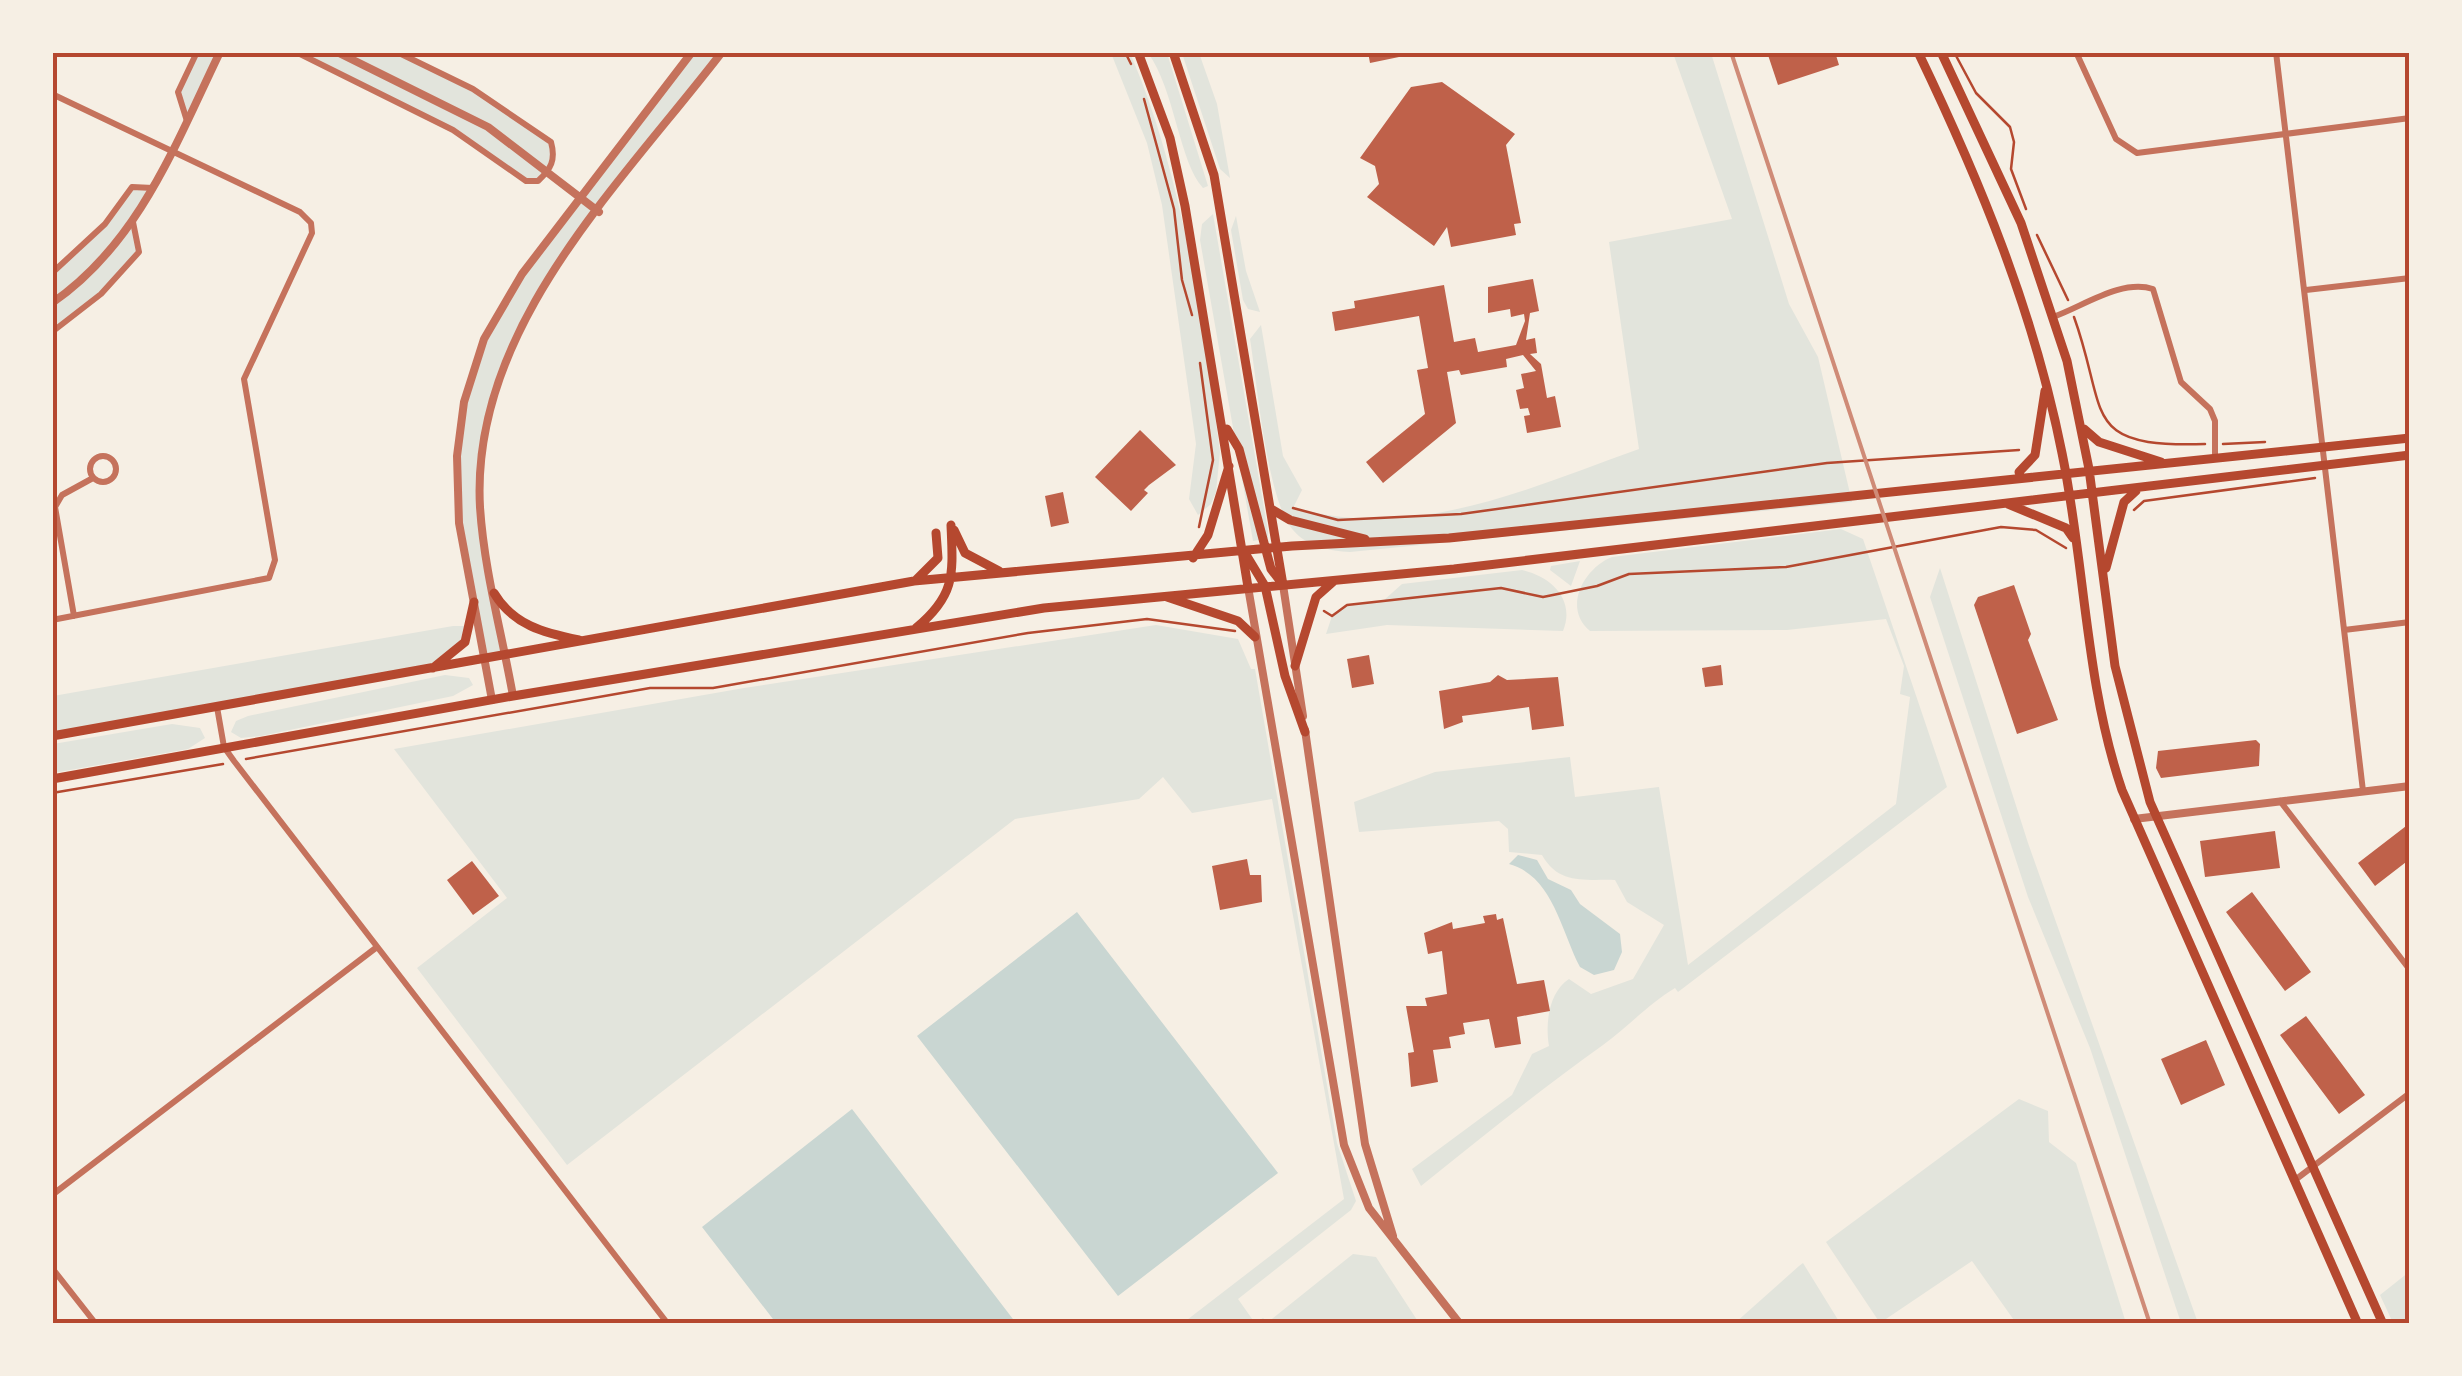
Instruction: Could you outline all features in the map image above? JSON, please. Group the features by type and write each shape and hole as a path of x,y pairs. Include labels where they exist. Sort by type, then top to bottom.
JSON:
{"main road":[{"path":"1138,52 1170,138 1230,463 1248,587"},
{"path":"1174,52 1214,175 1283,584"},
{"path":"1918,52 1988,203 2045,383 2066,471 2103,724 2134,819 2358,1324"},
{"path":"1941,52 2014,208 2053,317 2082,426 2118,684 2156,817 2382,1324"},
{"path":"2013,476 2027,468 2036,455 2045,383"},
{"path":"1222,422 1239,449 1265,549 1283,584"},
{"path":"2082,426 2100,442 2168,464"},
{"path":"52,736 426,672 914,581 1377,542 2410,438"},
{"path":"52,779 513,696 1044,608 1334,581 2070,495 2326,471 2410,455"},
{"path":"1193,558 1208,535 1230,463"},
{"path":"2104,575 2124,502 2140,488"},
{"path":"2006,503 2066,528 2076,544"},
{"path":"1270,509 1290,520 1377,542"},
{"path":"913,631 943,605 952,577 951,525 965,554 1002,572"},
{"path":"914,581 938,558 936,532"},
{"path":"1243,551 1264,586 1285,676 1305,732"},
{"path":"1296,666 1316,597 1334,581"},
{"path":"494,593 516,619 548,634 587,642"},
{"path":"1164,596 1238,621 1255,637"},
{"path":"426,672 464,642 474,602"}],"street":[{"path":"187,121 178,92 198,52"},
{"path":"52,302 102,258 134,222 220,52"},
{"path":"296,52 453,130 526,181 538,181 548,172 554,155 550,142 473,89 397,52"},
{"path":"337,52 488,126 598,212"},
{"path":"492,700 459,523 457,478 464,402 484,339 522,274 692,52"},
{"path":"513,696 480,507 486,412 535,303 598,212 722,52"},
{"path":"2076,52 2116,140 2128,151 2148,153 2410,118"},
{"path":"2276,52 2363,791"},
{"path":"52,94 171,154 300,212 311,223 308,242 244,379 274,570 258,583 52,620"},
{"path":"52,273 105,224 132,188 154,188"},
{"path":"52,332 101,294 139,252 134,222"},
{"path":"2306,290 2410,278"},
{"path":"2053,317 2123,288 2140,285 2154,289 2181,382 2210,408 2215,420 2215,459"},
{"path":"99,457 111,460 116,470 112,478 101,482 94,478 92,462 99,457"},
{"path":"74,616 55,506 62,496 94,478"},
{"path":"1283,584 1365,1144 1394,1236"},
{"path":"1248,587 1344,1146 1370,1208 1460,1324"},
{"path":"2344,630 2410,622"},
{"path":"217,707 224,747 234,761 668,1324"},
{"path":"2134,819 2410,786"},
{"path":"2280,802 2410,970"},
{"path":"52,1195 377,947"},
{"path":"2295,1180 2410,1093"},
{"path":"52,1268 96,1324"}],"path":[{"path":"1125,52 1133,68"},
{"path":"1954,52 1976,93 2010,127 2014,142 2013,176 2072,311 2089,362 2096,404 2110,426"},
{"path":"1140,84 1174,209 1182,280 1196,330"},
{"path":"1198,533 1213,460 1200,363"},
{"path":"1292,508 1338,520 1461,514 1826,464 2019,450"},
{"path":"2135,510 2144,501 2326,471"},
{"path":"1332,616 1347,605 1500,588 1543,597 1597,586 1630,574 1786,567 2001,527 2020,527 2052,537"},
{"path":"52,793 650,688 713,688 1028,633 1154,619 1237,632"}],"shaded area":[{"path":"197,53 220,53 187,121 178,92"},
{"path":"296,53 397,53 473,89 551,142 554,155 538,181 526,181 453,130"},
{"path":"692,53 722,53 622,178 551,276 499,372 486,415 481,476 485,536 506,656 485,660 467,566 457,478 464,402 484,339 522,274"},
{"path":"1111,53 1130,53 1164,147 1188,248 1220,452 1216,492 1211,504 1198,515 1189,499 1196,444 1162,205 1147,143"},
{"path":"1148,53 1167,53 1208,186 1203,188 1188,161 1165,86"},
{"path":"1182,53 1199,53 1217,104 1230,178 1220,169"},
{"path":"1673,53 1711,53 1789,304 1818,357 1852,502 1350,552 1319,547 1298,535 1276,494 1264,440 1250,339 1261,325 1283,456 1302,490 1293,508 1339,517 1427,515 1512,494 1639,449 1609,242 1732,219"},
{"path":"132,187 154,188 134,221 139,252 101,294 53,331 53,273 105,224"},
{"path":"1213,214 1268,531 1268,538 1253,541 1200,240 1202,224"},
{"path":"1236,216 1246,271 1260,312 1248,309 1243,300 1231,230"},
{"path":"1841,529 1863,539 1947,787 1678,992 1675,988 1655,1002 1421,1186 1412,1169 1512,1095 1532,1054 1549,1046 1550,1009 1562,985 1569,979 1591,994 1633,979 1664,925 1627,902 1615,880 1564,876 1542,855 1509,852 1508,829 1499,821 1359,832 1354,802 1435,772 1570,757 1575,797 1659,787 1688,965 1896,804 1910,697 1900,694 1904,666 1886,619 1787,630 1590,631 1578,611 1580,590 1593,570 1612,557"},
{"path":"1580,561 1571,586 1550,570 1551,566"},
{"path":"1940,568 2028,843 2198,1323 2181,1323 2090,1048 2028,897 1930,597"},
{"path":"1522,570 1542,578 1558,591 1566,609 1563,631 1387,625 1326,634 1332,616 1347,605 1383,601 1402,584"},
{"path":"1156,625 1238,639 1251,669 1255,669 1337,1143 1356,1201 1351,1210 1238,1299 1255,1323 1183,1323 1344,1199 1272,799 1192,813 1163,777 1139,799 1015,819 567,1165 417,968 507,898 394,749 744,688"},
{"path":"453,626 472,626 465,642 426,672 53,736 53,696"},
{"path":"445,675 469,678 473,685 453,696 261,736 241,738 231,732 236,721 248,716"},
{"path":"172,724 200,728 205,738 188,749 53,773 53,744"},
{"path":"1518,855 1537,860 1548,879 1571,890 1580,904 1620,934 1622,952 1614,970 1594,975 1580,967 1546,892 1524,870 1509,864"},
{"path":"1077,912 1278,1173 1118,1296 917,1036"},
{"path":"2019,1099 2048,1111 2049,1142 2076,1163 2126,1323 2016,1323 1972,1261 1880,1323 1826,1242"},
{"path":"852,1109 1016,1323 776,1323 702,1227"},
{"path":"1353,1254 1376,1257 1419,1323 1255,1323 1263,1318 1268,1322"},
{"path":"1803,1263 1840,1323 1735,1323 1799,1266"},
{"path":"2409,1272 2409,1323 2393,1323 2380,1295"}],"building":[{"path":"1368,52 1398,52 1399,57 1370,63"},
{"path":"1767,52 1835,52 1839,65 1778,85"},
{"path":"1442,82 1515,134 1506,145 1521,223 1514,224 1516,235 1451,247 1447,227 1434,246 1367,197 1379,184 1375,166 1360,158 1411,87"},
{"path":"1533,279 1539,311 1530,313 1526,340 1535,338 1537,353 1530,354 1541,364 1547,398 1555,396 1561,427 1527,433 1524,416 1530,415 1528,408 1520,409 1516,390 1524,388 1521,374 1536,371 1523,355 1506,359 1507,367 1461,375 1459,370 1447,372 1456,423 1383,483 1366,462 1425,414 1417,370 1428,368 1419,316 1335,331 1332,312 1355,308 1354,301 1444,285 1454,342 1475,338 1478,352 1516,345 1525,321 1524,314 1511,317 1510,309 1488,313 1488,287"},
{"path":"1140,430 1176,465 1144,490 1148,493 1131,511 1095,477"},
{"path":"1063,492 1069,523 1051,527 1045,496"},
{"path":"2014,585 2031,634 2028,640 2058,720 2017,734 1974,605 1978,597"},
{"path":"1369,655 1374,684 1352,688 1347,659"},
{"path":"1721,665 1723,685 1705,687 1702,668"},
{"path":"1498,675 1507,680 1558,677 1564,726 1532,730 1529,707 1462,716 1463,722 1444,729 1439,691 1490,682"},
{"path":"2256,740 2260,744 2259,766 2161,778 2156,768 2158,751"},
{"path":"2410,823 2410,859 2375,886 2358,863"},
{"path":"2275,831 2280,868 2205,877 2200,841"},
{"path":"1247,859 1250,875 1261,875 1262,902 1220,910 1212,866"},
{"path":"472,861 499,896 473,915 447,880"},
{"path":"2252,892 2311,972 2285,991 2226,912"},
{"path":"1496,914 1497,920 1503,918 1517,984 1544,980 1550,1011 1517,1017 1521,1044 1495,1048 1489,1019 1463,1023 1465,1034 1449,1037 1451,1048 1433,1050 1438,1082 1411,1087 1408,1053 1414,1052 1406,1006 1427,1006 1425,998 1447,994 1442,951 1428,954 1424,933 1452,922 1453,929 1485,923 1483,916"},
{"path":"2306,1016 2365,1095 2339,1114 2280,1035"},
{"path":"2206,1040 2225,1085 2181,1105 2161,1059"}],"railway":[{"path":"1731,52 2150,1324"}]}
